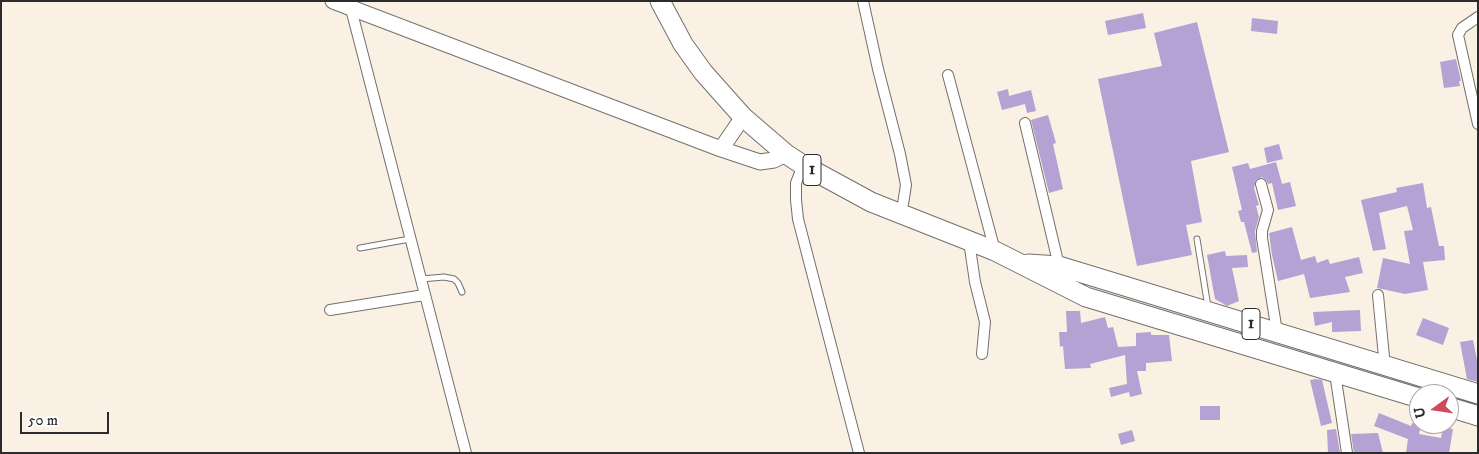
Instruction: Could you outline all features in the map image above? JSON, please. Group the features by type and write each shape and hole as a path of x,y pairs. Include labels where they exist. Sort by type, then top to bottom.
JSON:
{"highway":[{"name":"1","path":"660,1 683,44 703,72 743,117 803,166 871,202 995,251 1086,297 1409,395"},
{"name":"1","path":"1022,264 1059,266 1478,394"},
{"path":"1459,410 1478,416"}],"street":[{"path":"333,1 350,5 721,149 760,162 774,160 786,154"},
{"path":"863,1 905,178 906,195 898,213"},
{"path":"350,5 466,453"},
{"path":"1478,18 1462,28 1458,35 1478,124"},
{"path":"948,75 995,251"},
{"path":"721,149 743,117"},
{"path":"1025,123 1059,266"},
{"path":"803,166 796,183 798,219 859,453"},
{"path":"1261,184 1268,210 1262,230 1262,238 1277,332"},
{"path":"969,241 975,282 984,322 982,354"},
{"path":"330,310 424,295"},
{"path":"1378,295 1385,367"},
{"path":"1335,373 1347,453"}],"lane":[{"path":"360,248 411,239"},
{"path":"1197,239 1209,312"},
{"path":"421,279 444,277 454,279 462,292"}],"building":[{"path":"1143,13 1146,28 1108,35 1105,21"},
{"path":"1252,18 1278,21 1277,34 1251,31"},
{"path":"1197,22 1229,152 1191,161 1202,222 1186,225 1192,255 1137,266 1098,79 1162,66 1154,33"},
{"path":"1456,59 1461,81 1459,81 1460,86 1444,88 1440,62"},
{"path":"1008,89 1009,96 1031,90 1036,111 1027,113 1025,104 1002,110 997,92"},
{"path":"1048,115 1056,143 1053,144 1063,189 1049,193 1031,120"},
{"path":"1279,144 1283,159 1267,163 1264,148"},
{"path":"1276,162 1282,184 1290,182 1296,206 1278,210 1272,183 1268,184 1262,177 1256,180 1254,188 1259,205 1256,206 1259,217 1255,231 1257,252 1252,253 1244,222 1241,222 1238,211 1242,210 1232,167 1248,163 1250,169"},
{"path":"1423,183 1427,208 1431,207 1439,246 1444,246 1445,260 1423,262 1428,290 1405,294 1377,288 1383,258 1410,264 1404,231 1413,230 1407,206 1379,213 1386,249 1373,251 1361,200 1397,192 1396,188"},
{"path":"1292,227 1301,260 1315,256 1317,263 1328,259 1330,264 1359,257 1363,273 1345,277 1350,292 1310,298 1304,274 1278,281 1269,233"},
{"path":"1225,251 1226,256 1247,255 1248,267 1232,268 1239,301 1227,306 1215,299 1207,255"},
{"path":"1360,310 1361,331 1332,332 1332,322 1315,326 1313,312"},
{"path":"1066,311 1080,311 1081,323 1105,317 1108,328 1113,327 1118,347 1136,346 1136,333 1151,332 1151,335 1169,335 1172,361 1146,363 1146,371 1137,371 1142,394 1130,397 1129,392 1111,397 1109,388 1127,384 1125,355 1090,364 1091,368 1065,369 1063,346 1060,347 1059,332 1067,332"},
{"path":"1423,318 1449,328 1443,345 1416,335"},
{"path":"1473,340 1478,365 1478,382 1467,379 1460,342"},
{"path":"1310,380 1322,380 1332,423 1321,426"},
{"path":"1200,406 1220,406 1220,420 1200,420"},
{"path":"1379,413 1409,425 1409,434 1441,438 1442,434 1452,434 1449,453 1406,453 1408,439 1374,426"},
{"path":"1336,429 1340,453 1328,453 1327,430"},
{"path":"1132,430 1135,441 1121,445 1118,434"},
{"path":"1378,433 1383,453 1354,453 1351,434"}]}
